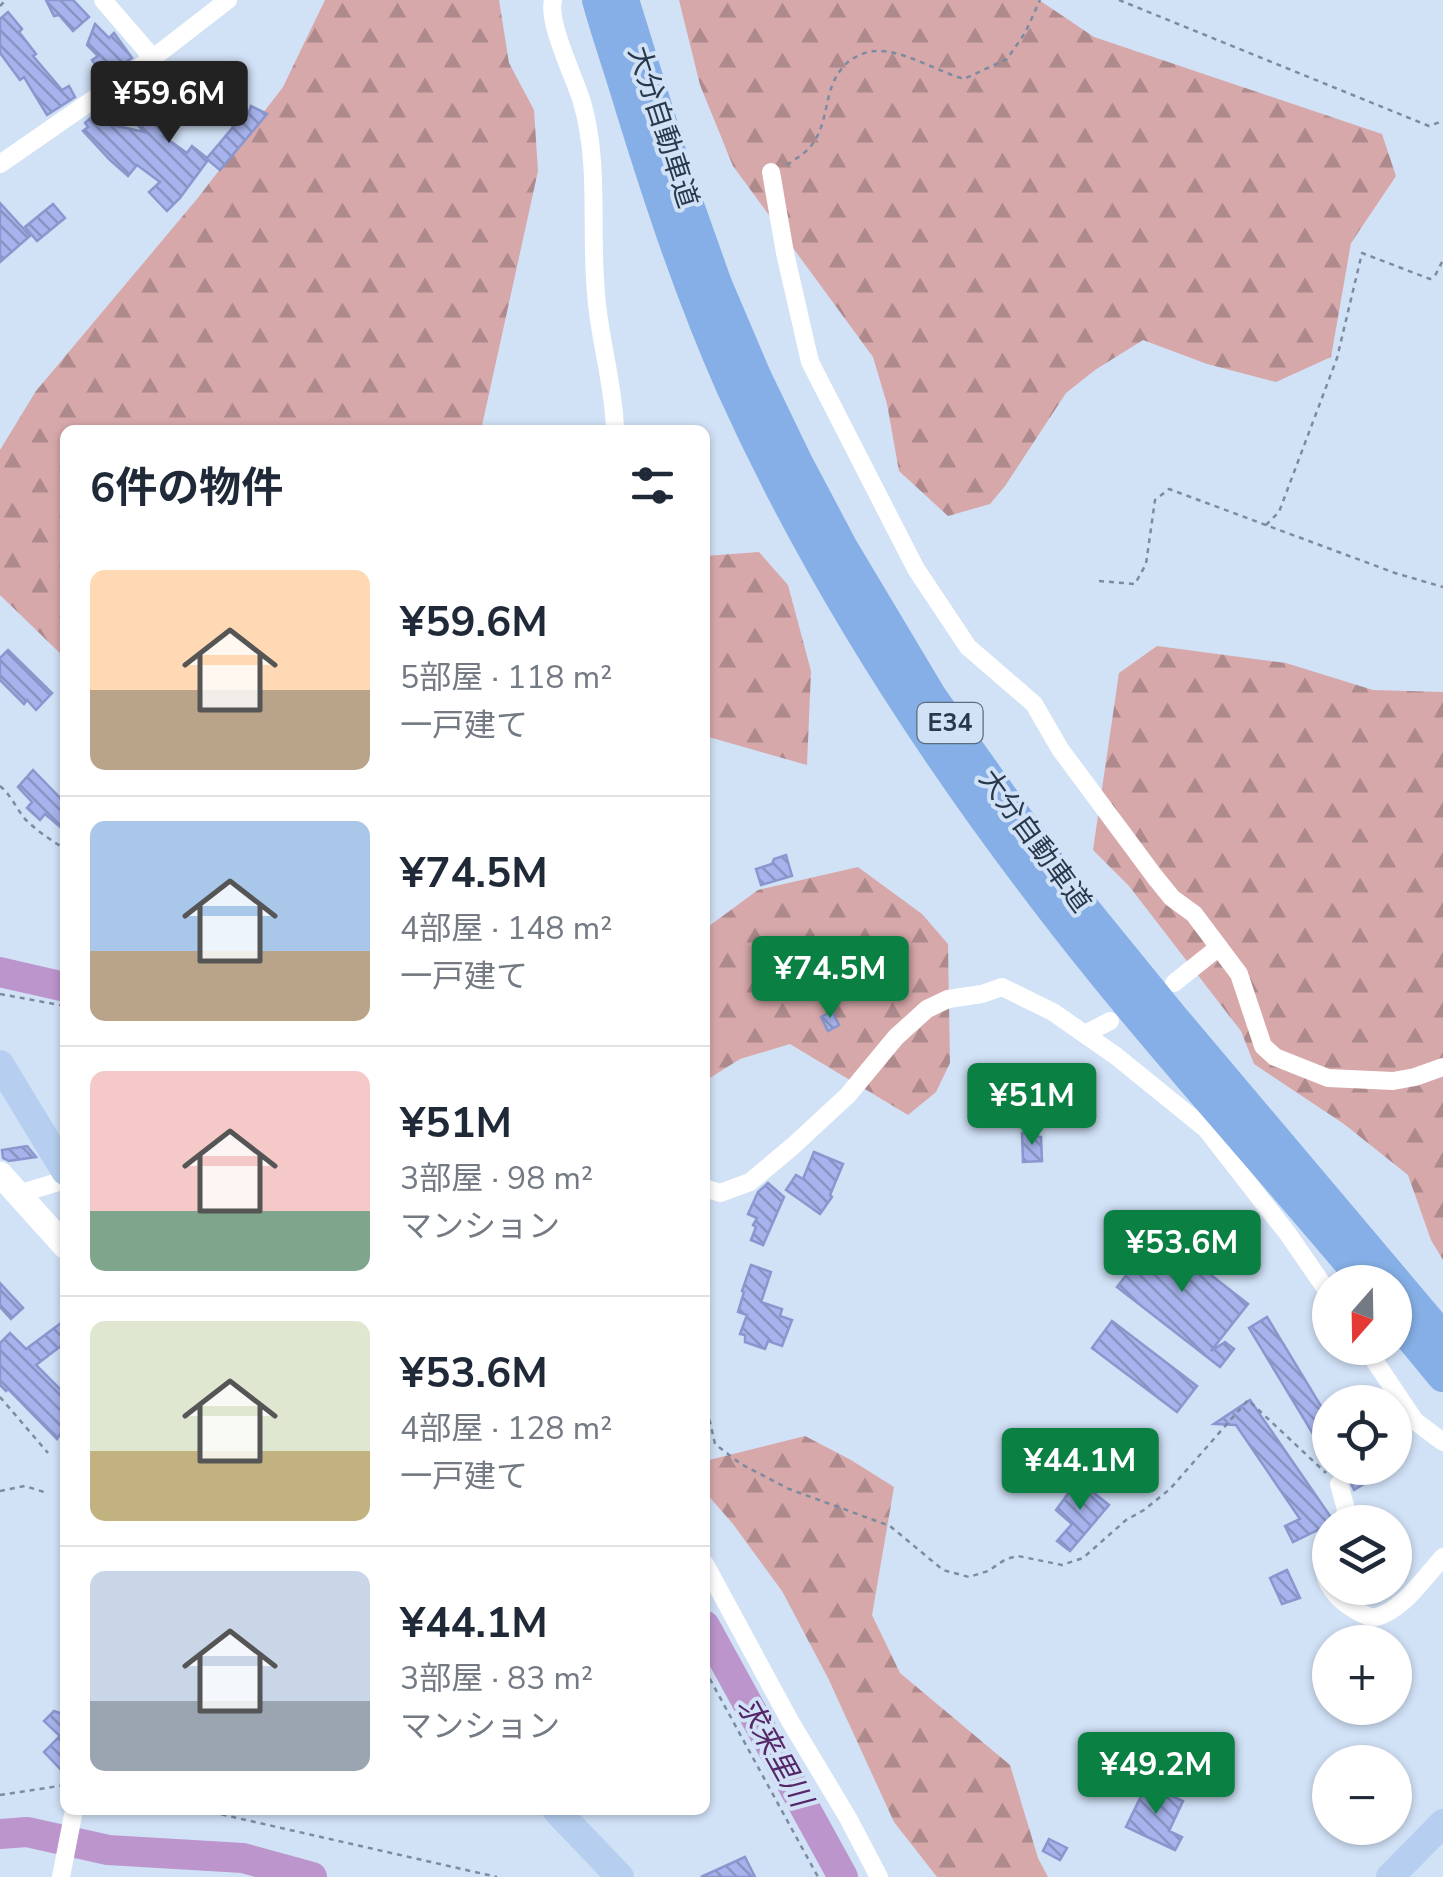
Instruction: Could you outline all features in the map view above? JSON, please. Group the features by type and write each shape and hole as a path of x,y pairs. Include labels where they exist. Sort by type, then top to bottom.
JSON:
{"highway":[{"name":"大分自動車道","path":"612,6 652,180 692,291 732,387 819,560 911,712 1044,898 1152,1032 1351,1265"},
{"name":"大分自動車道","path":"612,6 716,284 756,378 842,548 931,697 1063,882 1443,1338"},
{"path":"1412,1339 1443,1376"}],"main road":[{"path":"0,1064 60,1163"},
{"path":"5,1180 60,1240"},
{"path":"561,1815 620,1877"},
{"path":"1390,1877 1443,1823"}],"street":[{"path":"103,0 153,58"},
{"path":"0,164 153,58 228,0"},
{"path":"553,0 550,10 590,138 596,293 614,425"},
{"path":"771,172 810,362 916,569 968,646 1034,704 1060,749 1155,877 1172,898 1194,914 1239,974 1262,1046 1275,1057 1328,1078 1372,1082 1415,1077 1443,1067"},
{"path":"1174,983 1219,947"},
{"path":"710,1190 720,1193 750,1182 848,1095 896,1037 927,1010 948,999 1002,987 1053,1012 1085,1034 1206,1129 1312,1269"},
{"path":"1085,1034 1110,1021"},
{"path":"5,1180 60,1180"},
{"path":"1377,1365 1414,1421 1443,1442"},
{"path":"1412,1594 1443,1557"},
{"path":"710,1573 879,1877"},
{"path":"1347,1605 1373,1618 1399,1605"},
{"path":"62,1876 73,1815"}],"path":[{"path":"0,6 6,0"},
{"path":"771,172 811,147 822,126 832,82 855,57 877,50 905,56 964,79 1007,60 1025,34 1040,0"},
{"path":"1119,0 1429,126 1443,121"},
{"path":"1266,525 1280,512 1337,358 1362,253 1430,279 1443,260"},
{"path":"1100,581 1134,584 1146,564 1154,500 1169,489 1394,573 1443,587"},
{"path":"0,786 24,818 60,846"},
{"path":"0,994 60,1005"},
{"path":"0,1397 48,1453"},
{"path":"710,1422 715,1444 741,1464 789,1490 890,1526 943,1570 968,1577 1018,1556 1062,1564 1083,1558 1126,1520 1170,1489 1248,1400 1312,1460"},
{"path":"0,1491 25,1486 47,1493"},
{"path":"710,1679 818,1877"},
{"path":"0,1795 60,1786"},
{"path":"221,1815 497,1877"}],"green space":[{"path":"325,0 499,0 509,63 534,110 538,171 482,425 60,425 60,653 0,595 0,450 36,391 197,199 283,87"},
{"path":"679,0 1039,0 1094,37 1382,134 1396,176 1351,243 1331,357 1276,382 1207,364 1143,340 1066,393 990,504 948,516 899,471 887,404 873,357 733,166 700,85"},
{"path":"759,552 788,585 811,671 807,765 710,737 710,556"},
{"path":"1157,646 1286,663 1373,690 1443,692 1443,1260 1431,1240 1408,1175 1344,1124 1254,1064 1241,1031 1129,886 1093,850 1119,673"},
{"path":"858,867 922,914 948,944 950,1063 936,1092 908,1115 790,1044 740,1059 710,1078 710,925 758,890"},
{"path":"805,1436 894,1487 872,1615 900,1673 1010,1765 1038,1858 1048,1877 937,1877 894,1822 828,1678 782,1591 710,1498 710,1460"}],"building":[{"path":"46,0 73,0 89,17 73,31 59,15 54,16"},
{"path":"8,12 22,29 19,32 36,54 33,56 62,90 69,86 75,97 47,115 24,77 20,80 0,53 0,19"},
{"path":"95,24 109,38 114,33 132,58 104,76 92,60 98,56 87,45"},
{"path":"141,95 171,128 163,136 187,153 192,146 207,158 234,126 219,121 215,113 226,96 249,112 251,106 267,114 220,170 208,160 167,211 149,192 160,182 137,165 128,176 83,131 94,115 100,122 144,132 124,110"},
{"path":"0,203 30,236 0,262"},
{"path":"53,204 65,218 37,241 25,227"},
{"path":"8,650 52,693 36,710 27,700 24,704 0,680 0,658"},
{"path":"33,770 60,798 60,827 45,814 40,820 27,808 32,802 18,787"},
{"path":"786,855 792,876 761,885 756,869"},
{"path":"832,1011 839,1025 828,1031 821,1017"},
{"path":"1022,1133 1041,1137 1042,1161 1023,1162"},
{"path":"27,1146 36,1157 9,1161 3,1158 2,1150"},
{"path":"814,1152 843,1164 832,1197 820,1214 786,1190 796,1175 803,1179"},
{"path":"768,1183 784,1197 763,1245 751,1240 757,1218 748,1214 758,1192"},
{"path":"1146,1224 1248,1304 1211,1351 1225,1342 1234,1349 1220,1367 1117,1287 1141,1256 1128,1246"},
{"path":"751,1265 771,1272 761,1302 782,1309 780,1316 792,1320 782,1346 768,1341 765,1349 745,1342 745,1335 740,1334 747,1315 738,1312"},
{"path":"0,1283 23,1308 11,1319 0,1307"},
{"path":"1267,1317 1312,1391 1312,1432 1249,1328"},
{"path":"1112,1321 1197,1386 1177,1412 1092,1348"},
{"path":"60,1324 60,1347 36,1365 60,1389 57,1439 0,1385 0,1343 10,1333 26,1349"},
{"path":"1250,1400 1322,1505 1312,1505 1312,1533 1293,1542 1285,1526 1300,1519 1236,1425 1214,1424"},
{"path":"1078,1480 1109,1505 1070,1551 1057,1541 1072,1524 1056,1510"},
{"path":"1287,1570 1300,1598 1282,1604 1270,1578"},
{"path":"54,1711 60,1713 60,1736 44,1721"},
{"path":"60,1736 60,1769 44,1752"},
{"path":"1147,1784 1183,1801 1169,1831 1182,1837 1175,1850 1126,1827"},
{"path":"1049,1839 1067,1848 1060,1860 1043,1851"},
{"path":"745,1857 755,1877 701,1877"}],"waterway":[{"name":"求来里川","path":"0,972 60,986"},
{"name":"求来里川","path":"710,1635 843,1877"},
{"path":"0,1834 27,1832 108,1850 243,1858 312,1877"}]}
